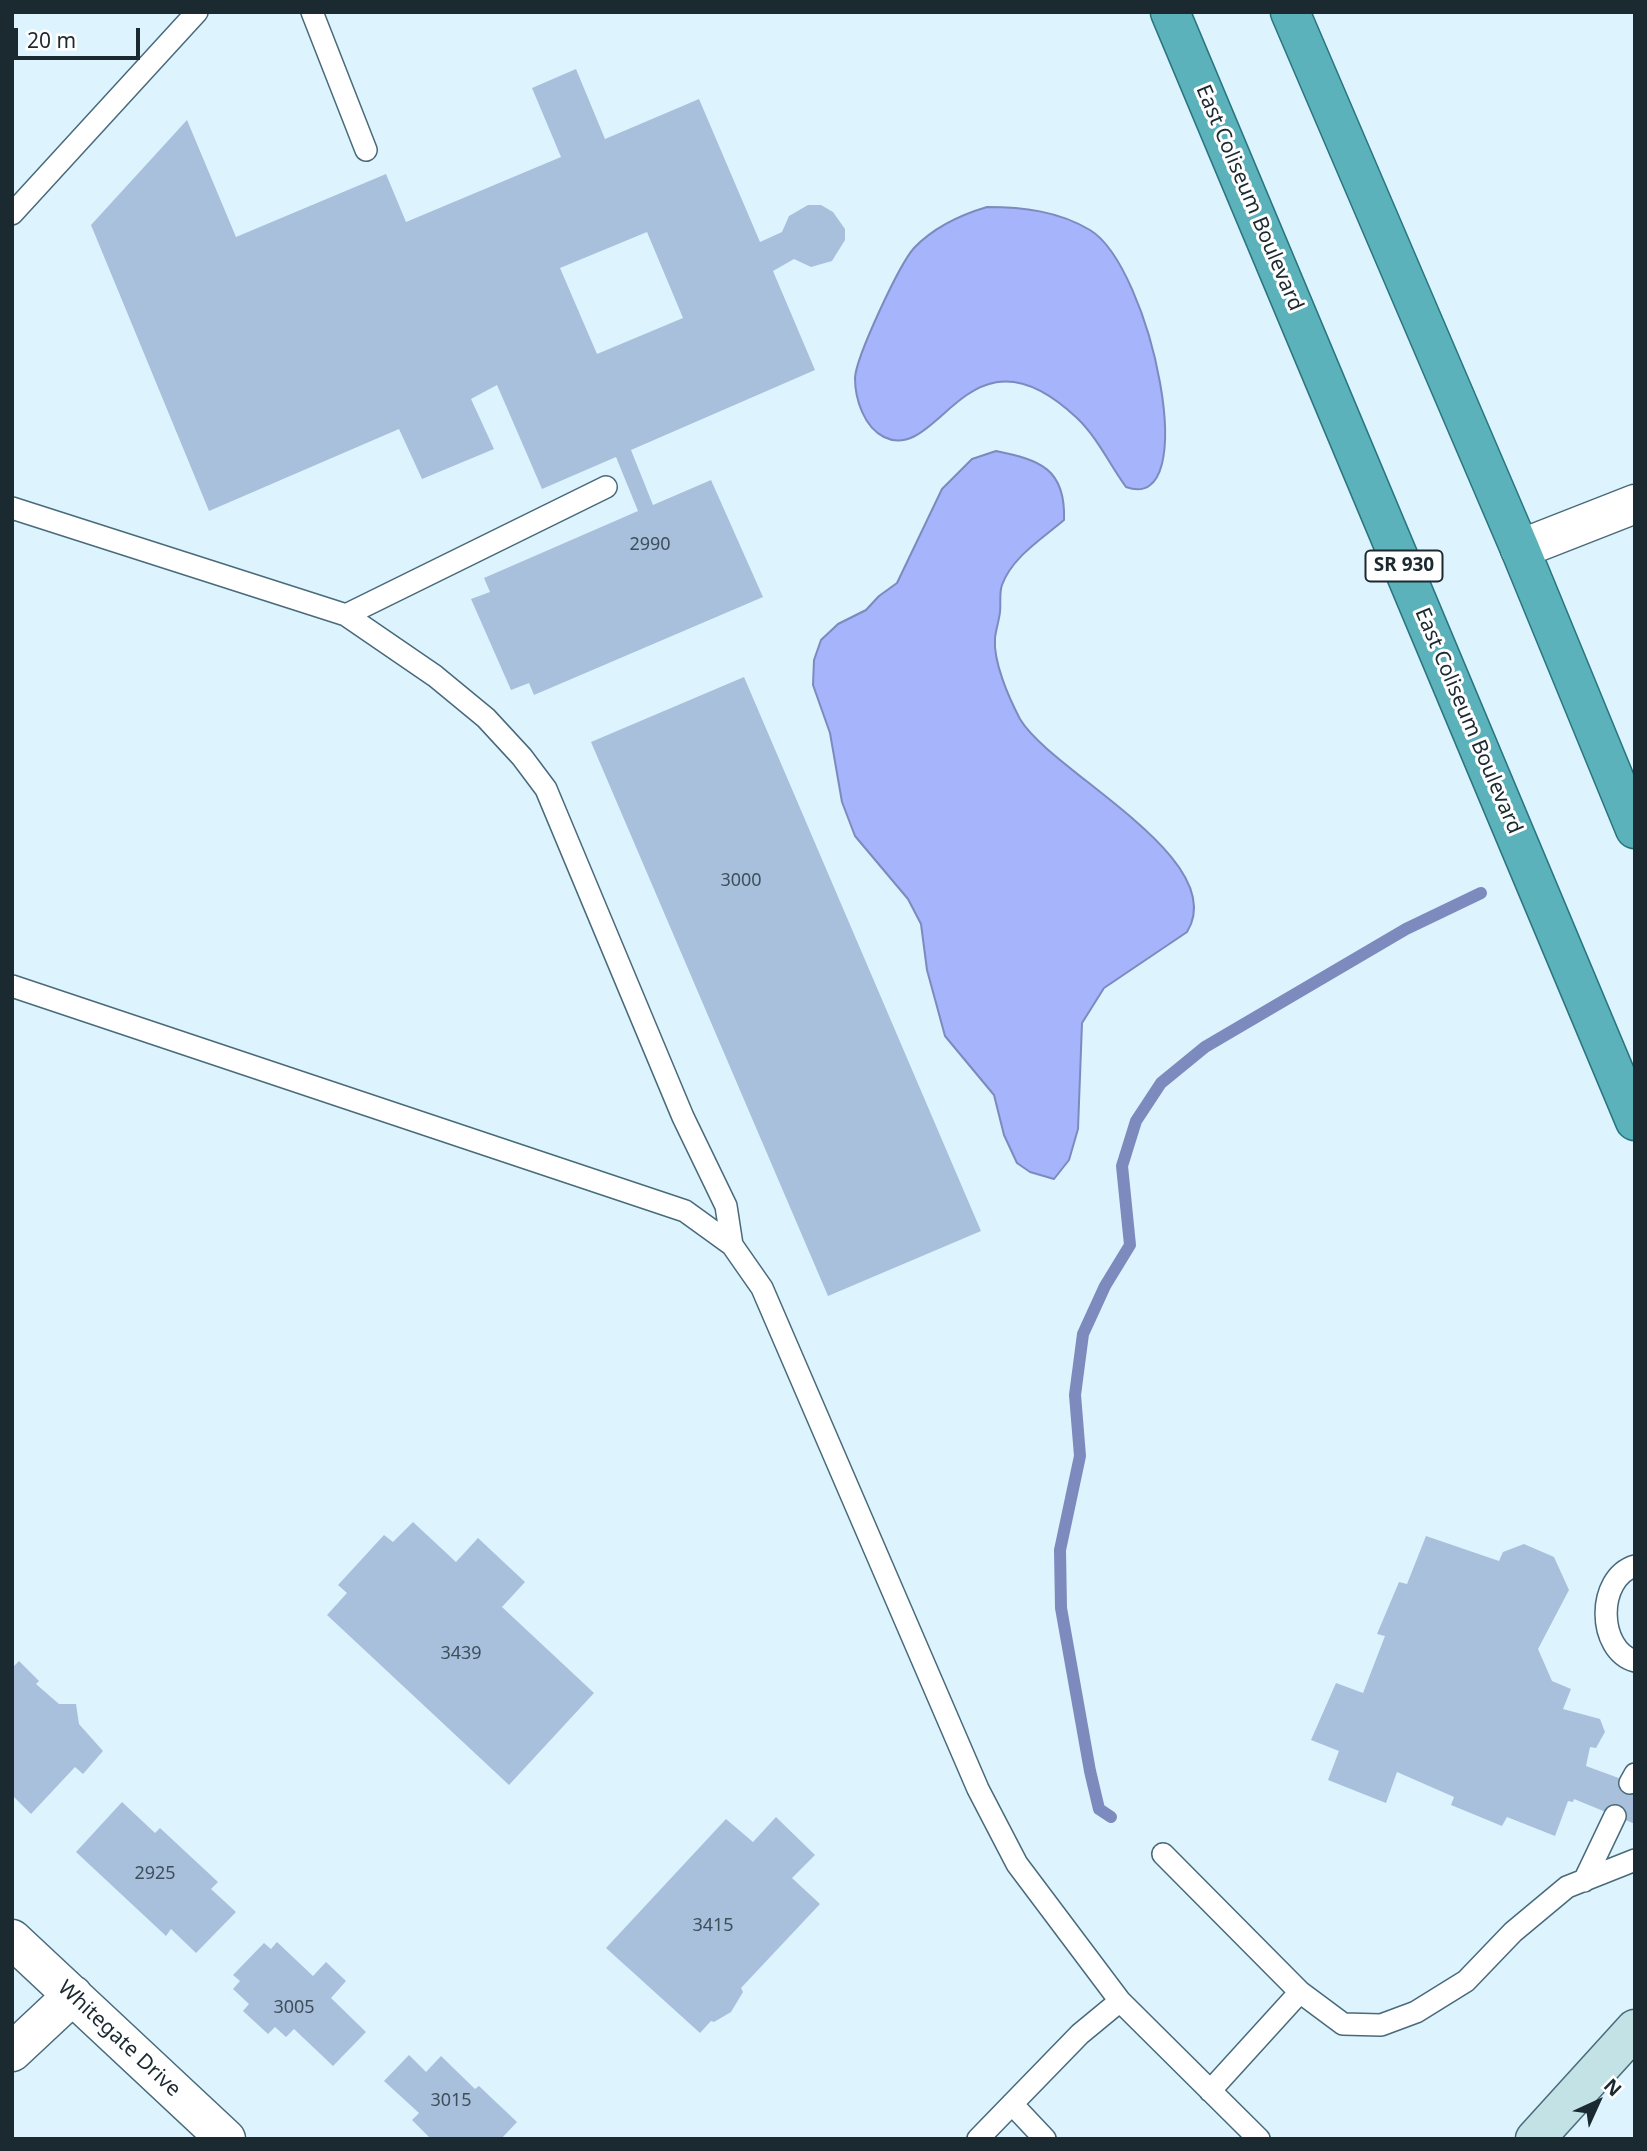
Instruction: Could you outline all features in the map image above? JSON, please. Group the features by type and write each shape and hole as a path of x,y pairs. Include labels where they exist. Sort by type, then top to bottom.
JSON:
{"highway":[{"name":"East Coliseum Boulevard","path":"1170,12 1635,1121"},
{"path":"1290,12 1520,549 1635,830"}],"main road":[{"path":"1535,2139 1635,2029"}],"street":[{"path":"1520,549 1635,504"},
{"name":"Whitegate Drive","path":"12,1939 226,2139"},
{"path":"12,2052 73,1995"}],"lane":[{"path":"12,214 197,12"},
{"path":"312,12 366,150"},
{"path":"346,615 606,487"},
{"path":"12,508 309,606 346,615 435,676 486,718 522,757 546,789 683,1117 726,1206 732,1245"},
{"path":"12,986 685,1211 732,1245 762,1288 978,1789 1017,1864 1120,2001 1259,2139"},
{"path":"1635,1566 1628,1568 1609,1591 1606,1615 1609,1637 1626,1658 1635,1661"},
{"path":"1584,1881 1615,1816"},
{"path":"1163,1854 1300,1992 1343,2024 1381,2025 1405,2016 1466,1981 1513,1932 1567,1887 1635,1860"},
{"path":"1210,2091 1300,1992"},
{"path":"978,2139 1080,2034 1120,2001"},
{"path":"1012,2104 1045,2139"}],"water":[{"path":"987,207 1027,209 1065,218 1090,230 1112,253 1132,290 1149,335 1160,383 1165,428 1162,464 1149,486 1126,487 1097,442 1077,418 1040,390 1009,381 983,386 961,399 922,431 904,440 884,437 871,427 866,419 857,395 857,367 879,312 907,258 914,248 939,228"},
{"path":"996,451 1025,458 1047,469 1055,478 1063,502 1064,520 1020,557 1001,588 995,648 999,669 1011,701 1020,719 1038,740 1162,846 1184,875 1194,904 1187,932 1104,988 1082,1023 1078,1129 1069,1160 1054,1179 1030,1172 1017,1163 1004,1135 994,1095 945,1036 927,970 921,924 908,899 855,836 842,802 830,733 813,685 814,660 821,640 838,624 866,610 897,583 942,489 972,459"}],"building":[{"path":"576,69 605,139 699,99 760,242 782,232 789,216 808,205 821,205 833,212 845,229 845,240 832,261 811,267 794,259 773,271 815,370 631,450 653,505 711,480 763,597 534,695 529,683 511,690 471,599 490,592 484,578 638,511 616,457 542,489 497,385 471,399 494,449 422,479 399,429 209,511 91,225 187,120 236,237 386,174 406,222 561,157 532,88","holes":["647,232 683,318 597,354 560,268"]},
{"path":"744,677 981,1231 828,1296 591,742"},
{"path":"413,1522 456,1562 478,1538 525,1582 502,1607 594,1693 509,1785 327,1615 347,1593 338,1585 384,1535 393,1542"},
{"path":"1426,1536 1499,1561 1503,1552 1524,1544 1554,1557 1569,1590 1538,1649 1552,1681 1571,1689 1563,1709 1600,1719 1605,1732 1596,1748 1590,1747 1586,1766 1635,1784 1635,1824 1574,1799 1573,1802 1568,1801 1555,1836 1507,1817 1502,1826 1451,1805 1454,1797 1397,1772 1386,1803 1328,1780 1339,1751 1311,1740 1336,1683 1363,1693 1385,1636 1377,1634 1399,1582 1407,1584"},
{"path":"19,1661 39,1681 36,1684 59,1704 76,1704 79,1724 103,1751 83,1774 75,1767 31,1814 12,1795 12,1668"},
{"path":"122,1802 155,1833 160,1828 218,1882 211,1889 236,1912 196,1953 171,1929 166,1936 76,1852"},
{"path":"776,1817 815,1855 792,1878 820,1904 741,1988 743,1992 731,2012 714,2022 711,2021 700,2033 606,1948 726,1819 753,1842"},
{"path":"277,1942 313,1976 326,1962 346,1981 331,1998 366,2032 333,2066 294,2029 286,2037 275,2027 268,2034 243,2011 249,2004 233,1989 240,1981 233,1975 264,1943 271,1949"},
{"path":"409,2055 426,2072 441,2056 475,2089 479,2086 517,2122 501,2139 431,2139 412,2120 419,2113 384,2081"}],"waterway":[{"path":"1111,1817 1099,1809 1090,1771 1061,1608 1060,1550 1080,1456 1075,1395 1083,1334 1105,1286 1130,1245 1122,1166 1136,1121 1161,1083 1205,1047 1406,929 1481,893"}]}
